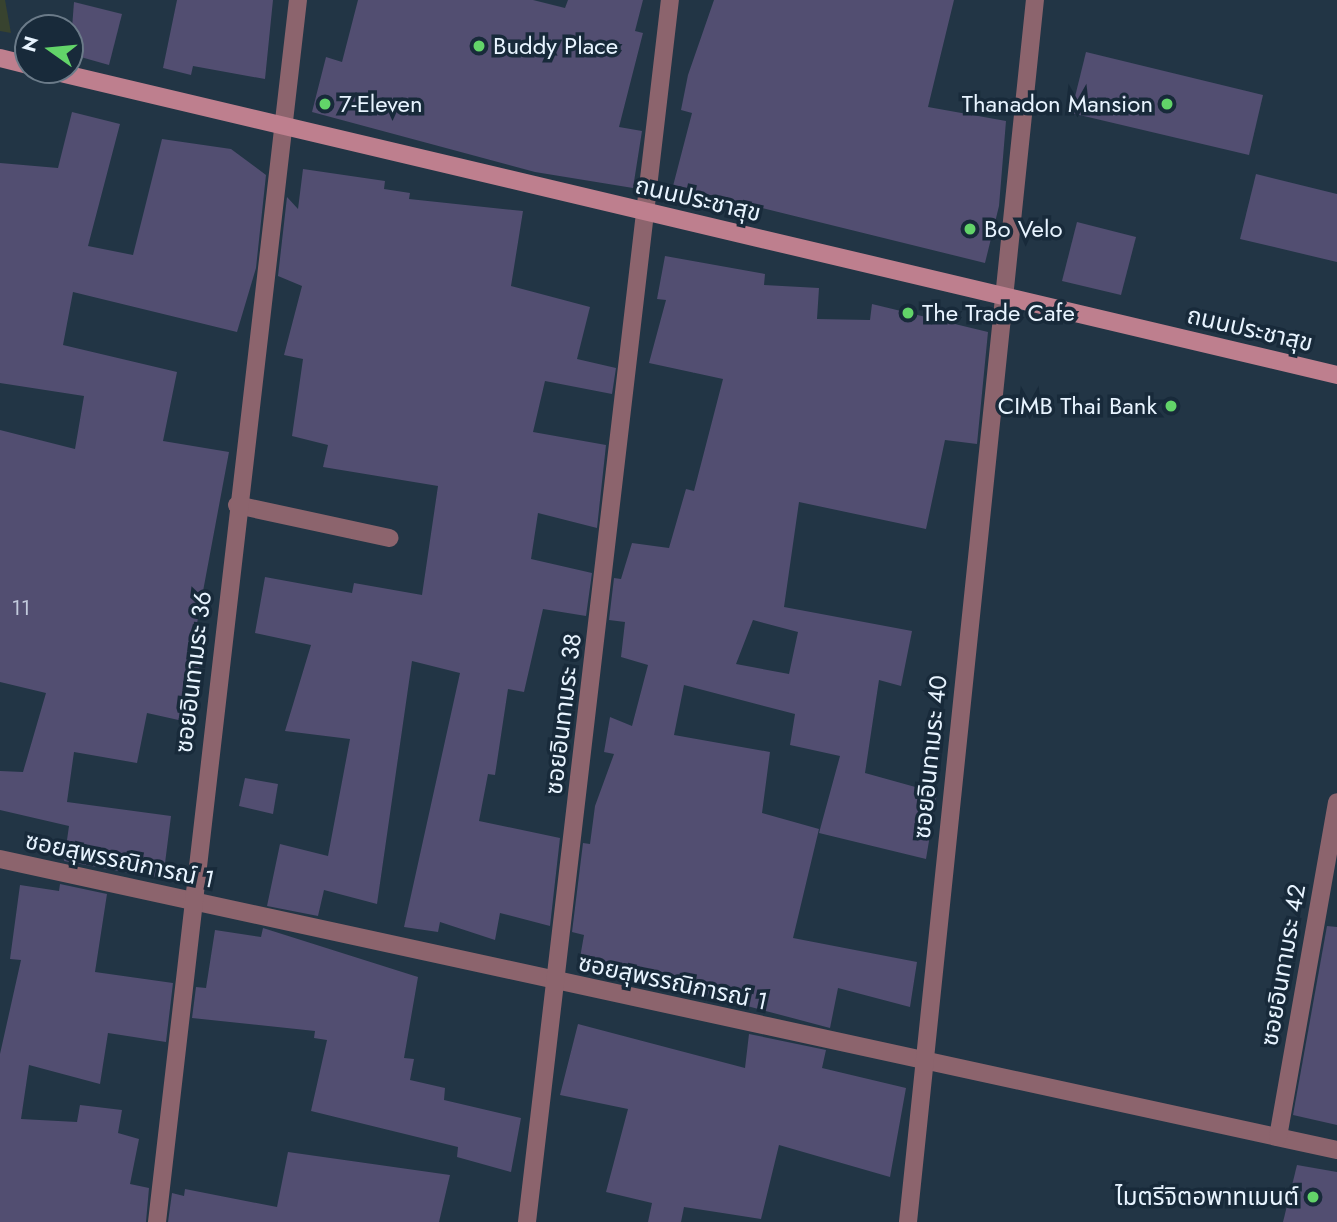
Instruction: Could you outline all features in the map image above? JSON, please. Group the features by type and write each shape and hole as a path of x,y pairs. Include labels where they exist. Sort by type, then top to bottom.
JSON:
{"street":[{"name":"ซอยอินทามระ 36","path":"157,1222 191,901 298,0"},
{"name":"ซอยอินทามระ 38","path":"527,1222 648,212 670,0"},
{"name":"ซอยอินทามระ 40","path":"908,1222 1001,296 1035,0"},
{"name":"ถนนประชาสุข","path":"84,79 282,128 1337,375"},
{"path":"237,505 389,538"},
{"name":"ซอยอินทามระ 42","path":"1278,1137 1337,802"},
{"name":"ซอยสุพรรณิการณ์ 1","path":"0,859 555,982 1337,1150"}],"green space":[{"path":"0,0 5,0 11,33 0,31"}],"building":[{"path":"177,0 273,0 265,79 193,66 191,75 163,68"},
{"path":"358,0 533,0 565,8 568,0 643,0 635,31 643,33 619,127 642,131 633,188 535,172 312,112 326,57 342,62"},
{"path":"714,0 954,0 928,107 1006,121 999,206 985,263 673,186 692,113 681,110 688,75"},
{"path":"74,2 122,14 109,65 84,58 84,14 73,14"},
{"name":"Thanadon Mansion","path":"1086,52 1263,95 1249,155 1071,113"},
{"path":"72,112 120,124 88,246 133,255 162,139 231,149 266,175 256,268 237,332 73,292 63,345 177,372 163,441 229,452 193,645 202,647 192,723 147,713 137,763 74,752 67,802 171,816 163,879 64,861 69,826 0,810 0,771 23,772 46,693 0,682 0,430 75,449 84,396 0,383 0,163 58,168"},
{"path":"303,169 385,181 384,189 410,193 409,199 523,211 511,286 590,307 577,359 616,368 612,394 545,381 533,432 606,445 597,528 538,513 531,559 592,573 586,616 543,609 524,692 508,689 495,775 488,774 479,821 560,838 550,926 500,913 495,940 440,922 438,932 404,927 460,673 412,661 377,904 324,890 318,916 267,906 280,844 328,856 350,739 285,731 311,645 255,633 265,577 352,593 354,583 422,595 438,486 323,467 328,445 292,436 303,359 284,355 302,286 278,276 287,197 298,209"},
{"path":"1256,174 1337,194 1337,262 1240,239"},
{"path":"1077,222 1136,237 1121,295 1062,281"},
{"path":"665,256 765,274 764,285 819,288 817,319 870,320 872,304 988,332 977,444 945,440 926,529 799,502 784,607 912,631 901,686 879,680 865,773 937,793 926,859 819,833 840,756 790,745 795,714 684,685 674,735 770,752 762,813 819,829 793,938 917,962 910,1007 838,988 830,1028 638,977 637,984 578,969 584,935 572,932 583,843 590,844 595,806 614,754 604,752 610,717 632,726 648,665 621,657 625,622 609,620 614,578 621,579 632,543 669,548 686,489 694,491 723,379 649,363 666,300 657,299","holes":["753,620 798,632 789,674 736,664"]},
{"path":"245,778 278,784 273,814 239,806"},
{"path":"60,884 107,894 95,972 173,983 166,1042 108,1033 100,1084 29,1065 21,1119 77,1122 80,1105 122,1110 118,1133 139,1139 130,1184 149,1188 146,1222 0,1222 0,1054 21,960 10,959 20,885 59,891"},
{"path":"1327,926 1337,927 1337,1125 1293,1115"},
{"path":"263,928 418,977 404,1058 414,1059 410,1080 445,1088 444,1100 521,1118 511,1172 457,1157 458,1147 311,1111 327,1040 314,1038 315,1031 192,1018 196,987 206,988 215,930 261,937"},
{"path":"578,1024 745,1068 749,1034 826,1050 822,1068 906,1088 890,1177 779,1145 761,1219 684,1207 681,1222 648,1222 652,1203 606,1192 628,1109 560,1095"},
{"path":"288,1152 450,1175 439,1222 168,1222 172,1193 184,1196 185,1189 277,1207"},
{"name":"ไมตรีจิตอพาทเมนต์","path":"1297,1165 1337,1172 1337,1222 1283,1222"}],"place":[{"name":"Buddy Place","path":"479,46"},
{"name":"7-Eleven","path":"325,104"},
{"name":"Thanadon Mansion","path":"1167,104"},
{"name":"Bo Velo","path":"970,229"},
{"name":"The Trade Cafe","path":"908,313"},
{"name":"CIMB Thai Bank","path":"1171,406"},
{"name":"ไมตรีจิตอพาทเมนต์","path":"1313,1197"}]}
